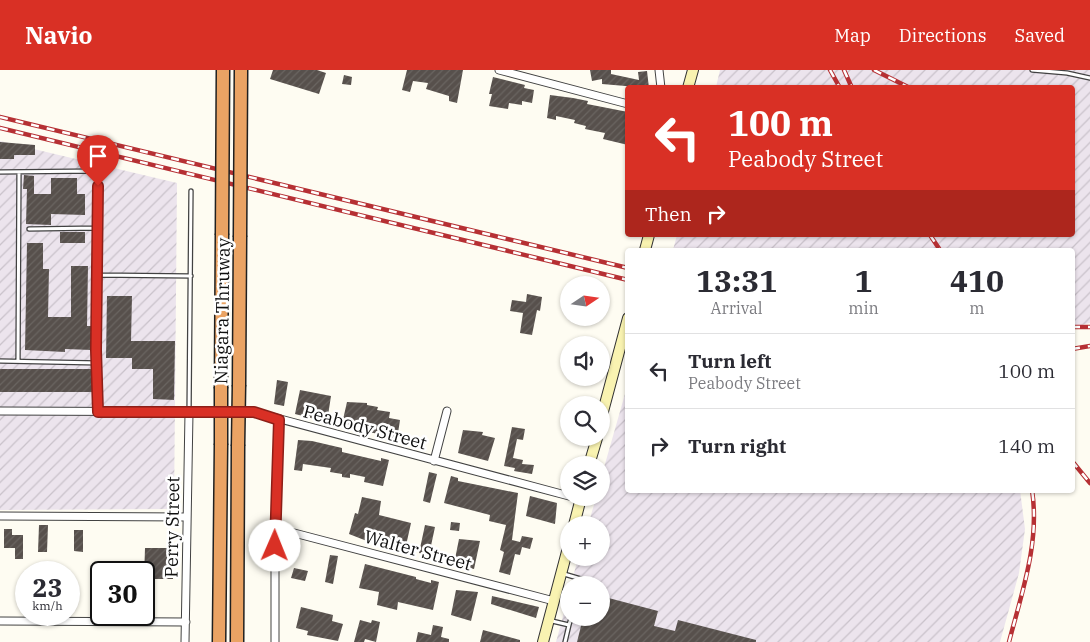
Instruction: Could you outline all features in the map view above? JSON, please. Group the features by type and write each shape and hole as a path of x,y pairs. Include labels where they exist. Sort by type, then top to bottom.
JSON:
{"highway":[{"name":"Niagara Thruway","path":"219,642 223,70"},
{"name":"Niagara Thruway","path":"236,642 241,70"}],"main road":[{"path":"689,85 692,70"},
{"path":"607,396 625,328"},
{"path":"543,642 563,566"}],"street":[{"path":"499,70 625,103"},
{"path":"659,70 661,85"},
{"name":"Peabody Street","path":"0,411 254,412 560,494"},
{"path":"434,461 447,411"},
{"name":"Perry Street","path":"185,642 189,413"},
{"path":"279,420 275,528 275,641 283,642"},
{"path":"0,516 187,517"},
{"name":"Walter Street","path":"275,528 554,601"},
{"path":"0,621 186,622"}],"lane":[{"path":"1032,70 1067,73 1090,78"},
{"path":"0,172 95,171 98,186 98,412"},
{"path":"18,361 19,172"},
{"path":"189,413 191,191"},
{"path":"29,229 98,228"},
{"path":"97,274 191,276"},
{"path":"0,361 98,363"},
{"path":"561,574 569,576"},
{"path":"549,620 560,623"},
{"path":"565,642 569,626"}],"shaded area":[{"path":"720,70 1090,70 1090,323 1075,327 1075,248 674,248 676,237 1075,237 1075,85 716,85"},
{"path":"0,141 177,183 174,509 0,510"},
{"path":"625,394 625,493 1020,493 1025,529 1019,573 1000,642 556,642 560,626 610,626 610,576 573,576 576,566 610,566 610,516 591,516 594,506 610,506 610,456 607,456"}],"building":[{"path":"273,70 317,70 326,73 319,94 270,79"},
{"path":"407,70 463,70 457,103 449,101 449,96 426,89 428,83 413,81 410,92 402,90"},
{"path":"590,70 611,70 611,74 639,80 638,72 647,71 649,85 602,84 602,79 592,81"},
{"path":"344,75 352,77 351,85 342,84"},
{"path":"493,77 525,85 524,88 534,90 532,103 522,101 522,105 509,103 508,109 489,106 492,94 489,94"},
{"path":"550,95 588,101 587,104 625,111 625,144 603,139 605,133 585,129 586,126 574,123 575,120 556,116 556,120 547,118"},
{"path":"0,142 35,145 35,155 14,155 14,159 0,159"},
{"path":"24,175 34,176 34,194 51,194 51,178 77,178 77,194 85,194 85,215 51,214 51,225 26,224 27,189 23,189"},
{"path":"60,232 85,232 85,243 60,243"},
{"path":"27,243 43,243 43,269 49,269 48,317 71,317 71,266 88,266 87,326 91,326 91,350 65,349 65,352 25,350"},
{"path":"527,294 542,297 540,311 537,310 532,335 520,333 523,313 510,311 512,300 526,302"},
{"path":"107,296 132,296 131,341 175,341 174,400 153,399 153,369 132,369 132,358 106,358"},
{"path":"0,369 92,369 92,392 0,392"},
{"path":"277,380 288,382 284,406 274,404"},
{"path":"300,390 331,396 327,422 295,414"},
{"path":"347,402 367,403 367,405 378,407 377,410 390,412 389,418 400,420 397,440 374,433 365,433 366,428 342,424"},
{"path":"512,427 525,429 523,440 517,439 513,458 523,460 522,464 534,465 532,474 514,471 515,468 504,466"},
{"path":"463,430 483,432 482,435 495,438 488,461 458,453"},
{"path":"298,440 312,441 342,448 342,452 381,461 381,458 389,460 383,486 364,482 365,477 350,474 350,478 342,477 342,474 330,472 331,468 303,464 302,471 294,470"},
{"path":"429,472 437,474 430,503 423,501"},
{"path":"451,476 458,478 458,481 518,493 512,540 520,542 522,536 533,538 530,549 522,547 520,555 515,554 510,575 499,572 504,552 500,550 506,525 489,521 490,515 444,503"},
{"path":"530,496 557,503 555,524 526,516"},
{"path":"362,497 381,501 379,515 411,523 405,550 372,543 349,534 355,513 358,514"},
{"path":"451,522 460,523 459,531 450,530"},
{"path":"39,525 48,525 47,552 38,552"},
{"path":"425,525 435,527 429,555 419,553"},
{"path":"4,529 12,529 12,535 23,535 23,559 15,559 15,548 4,548"},
{"path":"74,530 83,530 83,552 74,551"},
{"path":"459,539 480,541 474,569 454,564"},
{"path":"145,548 173,548 173,579 155,579 155,561 145,561"},
{"path":"330,555 338,556 333,584 325,582"},
{"path":"365,564 416,577 416,579 431,583 431,580 439,582 433,610 398,602 397,610 377,605 379,592 359,588"},
{"path":"294,568 308,571 305,581 291,578"},
{"path":"456,590 478,592 471,621 451,615"},
{"path":"492,596 539,607 536,618 491,604"},
{"path":"610,598 658,611 654,626 675,631 678,620 756,640 756,642 577,642 581,626 610,626"},
{"path":"301,607 333,615 332,621 343,624 338,641 307,635 308,631 296,628"},
{"path":"360,620 371,623 372,620 380,622 376,642 365,639 364,642 354,642"},
{"path":"433,625 443,627 441,637 449,639 449,642 416,642 418,632 431,635"},
{"path":"483,630 520,640 520,642 480,642"}],"railway":[{"path":"830,70 838,85"},
{"path":"844,70 851,85"},
{"path":"874,70 904,85"},
{"path":"0,117 625,267"},
{"path":"0,128 625,279"},
{"path":"931,237 939,248"},
{"path":"1075,327 1090,327"},
{"path":"1075,348 1090,346"},
{"path":"1075,465 1090,483"},
{"path":"1009,642 1032,548 1034,529 1032,493"}],"route":[{"path":"98,186 96,350 98,412 254,412 267,414 279,420 275,546"}]}
